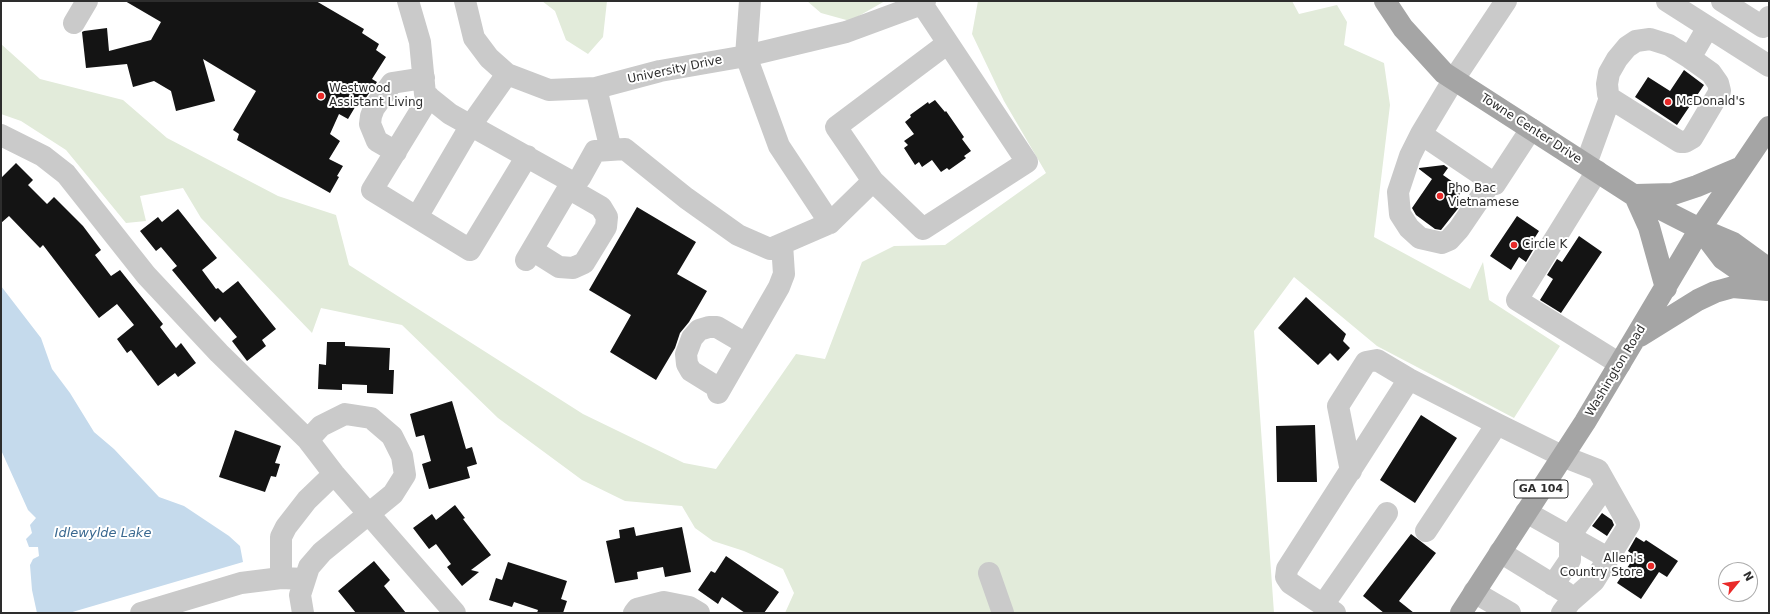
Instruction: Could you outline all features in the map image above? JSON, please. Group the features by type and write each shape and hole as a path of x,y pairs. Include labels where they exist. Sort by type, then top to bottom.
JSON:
{"main road":[{"name":"Towne Center Drive","path":"1385,1 1402,28 1444,73 1635,196 1700,229 1733,243 1768,283"},
{"name":"Washington Road","path":"1461,613 1620,364 1700,229 1769,127"},
{"path":"1666,288 1649,227 1635,196 1673,194 1698,186 1742,167"},
{"path":"1636,338 1698,300 1716,292 1733,287 1768,283"}],"street":[{"path":"74,23 87,1"},
{"path":"408,1 420,42 427,88 450,114 527,156 570,185 601,207 607,217 606,227 584,263 573,268 559,267 529,255 570,185 580,178 595,151 625,149 686,198 738,235 770,249 830,223 874,181"},
{"name":"University Drive","path":"465,1 474,38 489,58 507,74 549,90 596,88 660,71 746,56 846,32 924,2"},
{"path":"750,1 746,56 779,146 830,223"},
{"path":"1495,184 1490,182 1459,229 1449,240 1442,244 1420,238 1409,228 1400,214 1398,192 1410,156 1421,134 1454,79 1506,1"},
{"path":"1667,1 1769,66"},
{"path":"1722,1 1763,26 1769,17"},
{"path":"924,2 948,43 1027,162 924,229 874,181 836,127 948,43"},
{"path":"1690,58 1712,30"},
{"path":"1610,98 1680,142 1685,142 1692,138 1720,91 1718,83 1711,73 1669,45 1650,40 1636,41 1627,47 1609,73 1607,84 1610,98 1591,168 1517,300 1620,364"},
{"path":"417,217 471,125 507,74"},
{"path":"396,152 377,141 370,124 374,108 392,83 427,88"},
{"path":"427,88 396,152 372,190 470,250 527,156"},
{"path":"596,88 611,150"},
{"path":"1495,184 1531,129"},
{"path":"1421,134 1495,184"},
{"path":"1,135 43,156 66,174 146,275 219,353 308,440 334,474 370,513 399,549 456,613"},
{"path":"746,344 717,327 709,327 699,330 692,338 686,354 687,364 691,371 719,391 746,344 778,287 784,274 782,244"},
{"path":"1351,471 1338,406 1366,362 1377,360 1409,379 1497,424 1562,456 1598,470 1629,525 1594,581 1568,605 1553,585 1500,552"},
{"path":"1386,512 1329,609 1290,583 1286,577 1287,569 1409,379"},
{"path":"303,613 300,595 309,567 322,552 393,494 405,475 402,456 392,436 371,418 345,414 321,426 308,440"},
{"path":"1426,531 1497,424"},
{"path":"281,578 281,537 286,527 307,500 334,474"},
{"path":"1553,585 1570,560 1570,536 1606,485"},
{"path":"1526,512 1608,558"},
{"path":"989,573 1003,613"},
{"path":"141,613 241,583 281,578 305,578"},
{"path":"1474,592 1510,613"},
{"path":"634,613 637,609 664,602 689,607 699,613"}],"green space":[{"path":"542,1 607,1 603,37 588,54 566,40 555,11"},
{"path":"807,1 885,1 850,21 821,13"},
{"path":"978,1 1292,1 1299,14 1337,5 1347,22 1344,45 1384,63 1390,105 1374,237 1470,289 1483,262 1489,300 1560,346 1514,418 1377,346 1294,277 1254,331 1274,613 785,613 794,593 783,569 744,551 713,541 695,528 682,506 625,501 582,480 498,418 402,325 321,308 312,333 201,218 183,188 140,196 146,221 126,223 66,150 21,121 1,114 1,44 40,79 123,100 167,138 278,196 336,215 349,265 583,414 684,463 716,469 796,354 825,359 862,262 894,246 945,245 1046,173 1004,101 972,34"}],"water":[{"name":"Idlewylde Lake","path":"1,286 41,338 52,369 70,393 94,432 114,449 159,497 184,506 229,536 240,546 243,562 69,613 37,613 32,590 30,565 33,559 39,556 38,547 29,547 26,539 32,533 30,525 36,518 28,510 1,450"}],"building":[{"name":"Westwood Assistant Living","path":"125,1 316,1 364,29 362,33 379,44 376,50 386,57 372,79 377,82 365,99 361,97 348,119 339,114 330,134 340,141 329,159 343,166 330,193 237,140 239,134 233,130 256,91 203,59 215,101 176,111 171,91 154,81 133,87 127,64 86,68 82,32 84,31 107,28 109,51 151,40 161,22"},
{"name":"McDonald's","path":"1684,70 1704,85 1677,125 1635,97 1648,77 1670,91"},
{"path":"935,100 945,112 946,111 964,137 962,139 971,151 964,156 966,158 949,170 947,168 941,172 932,160 922,167 919,162 915,165 904,148 908,145 904,141 914,134 905,122 911,117 910,115 928,102 929,104"},
{"path":"16,163 33,180 28,185 47,204 54,197 83,226 101,250 95,255 111,276 120,270 163,324 160,327 176,348 181,343 196,363 178,377 175,373 158,386 131,350 127,353 117,339 134,325 117,304 99,318 43,245 40,248 9,216 1,223 1,178"},
{"name":"Pho Bac Vietnamese","path":"1444,165 1448,168 1443,175 1463,189 1455,202 1460,206 1441,230 1435,229 1416,215 1412,208 1432,179 1419,168"},
{"path":"637,207 696,242 677,274 707,291 689,322 680,333 675,348 656,380 610,352 631,315 589,290"},
{"path":"178,209 217,258 202,270 216,289 218,288 223,293 238,281 276,329 262,340 266,346 247,361 232,341 237,337 220,317 215,322 172,270 177,266 161,247 156,251 140,231 158,217 162,222"},
{"path":"1517,216 1539,231 1532,242 1536,245 1526,262 1519,257 1511,270 1490,256"},
{"path":"1579,236 1602,252 1561,313 1540,300 1553,279 1547,275 1557,259 1562,262"},
{"path":"1306,297 1346,334 1343,341 1350,348 1338,361 1330,353 1318,365 1278,328"},
{"path":"327,342 345,342 345,346 390,348 389,370 394,370 393,394 367,393 367,385 342,384 342,390 318,389 319,364 326,365"},
{"path":"452,401 466,449 472,447 477,464 467,467 470,478 429,489 422,464 431,461 424,435 416,437 410,414"},
{"path":"1421,415 1457,438 1415,503 1380,480"},
{"path":"1315,425 1317,482 1277,482 1276,426"},
{"path":"235,430 281,446 275,463 280,464 276,477 271,476 265,492 219,477"},
{"path":"455,505 465,518 463,519 491,555 471,570 479,572 462,586 447,567 451,564 436,544 429,549 413,528 432,514 436,520"},
{"path":"1602,513 1612,520 1614,525 1607,536 1592,526"},
{"path":"634,527 636,536 682,527 691,572 665,577 663,567 637,572 638,579 615,583 606,541 620,538 619,530"},
{"path":"1411,534 1436,553 1399,601 1414,613 1384,613 1363,596"},
{"name":"Allen's Country Store","path":"1636,537 1644,542 1646,540 1678,561 1667,577 1659,572 1641,599 1617,583 1635,556 1628,551"},
{"path":"726,556 779,592 764,613 745,613 722,597 718,604 698,590 711,571 715,573"},
{"path":"374,561 390,580 384,586 406,613 356,613 338,591"},
{"path":"508,562 567,581 561,599 567,601 563,613 537,613 538,610 514,602 512,607 489,600 496,578 502,580"}],"place":[{"name":"Westwood Assistant Living","path":"321,96"},
{"name":"McDonald's","path":"1668,102"},
{"name":"Pho Bac Vietnamese","path":"1440,196"},
{"name":"Circle K","path":"1514,245"},
{"name":"Allen's Country Store","path":"1651,566"}]}
